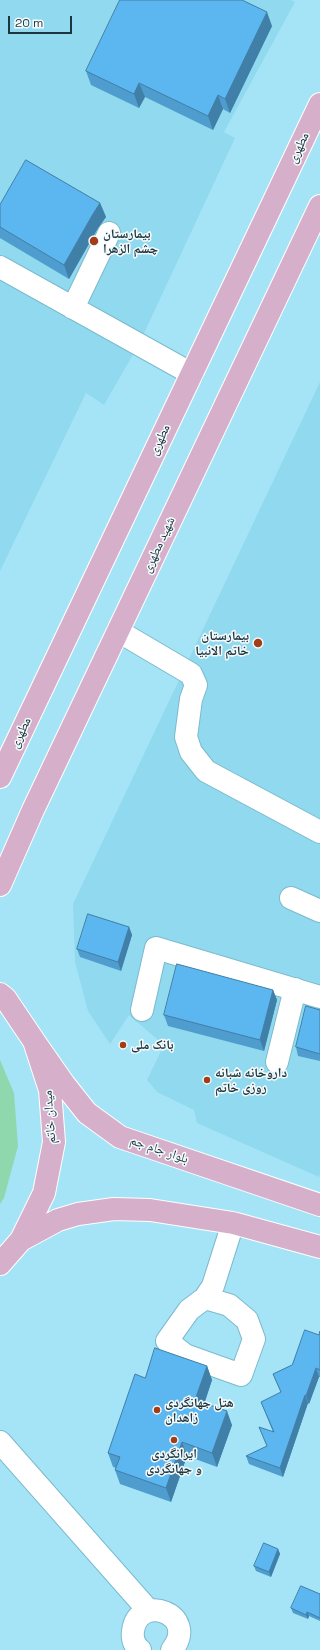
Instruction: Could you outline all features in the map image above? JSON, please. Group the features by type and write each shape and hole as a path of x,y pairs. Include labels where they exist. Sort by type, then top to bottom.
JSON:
{"main road":[{"name":"مطهری","path":"0,777 320,104"},
{"name":"شهید مطهری","path":"0,885 33,810 320,206"},
{"name":"میدان خاتم","path":"0,1264 21,1240 44,1193 54,1142 50,1090 34,1041 2,992"},
{"name":"بلوار جام جم","path":"34,1041 64,1084 87,1113 120,1137 320,1205"},
{"path":"21,1240 58,1220 78,1214 114,1209 150,1210 233,1223 320,1247"}],"lane":[{"path":"73,308 109,233"},
{"path":"0,267 192,374"},
{"path":"118,631 191,674 196,685 191,699 186,737 191,752 206,771 320,832"},
{"path":"291,898 320,911"},
{"path":"142,1010 156,948 320,997"},
{"path":"277,1062 295,989"},
{"path":"206,1298 213,1286 233,1223"},
{"path":"0,1442 149,1611"},
{"path":"140,1650 134,1641 133,1626 137,1619 149,1611 164,1611 176,1621 179,1628 179,1637 177,1644 172,1650"}],"shaded area":[{"name":"بیمارستان چشم الزهرا","path":"0,0 291,0 295,2 224,132 235,138 139,344 104,405 86,393 0,571"},
{"name":"بیمارستان خاتم الانبیا","path":"320,382 319,1177 197,1123 194,1110 157,1092 147,1080 164,1045 129,1015 110,1044 88,1011 75,962 73,904"}],"green space":[{"path":"0,1060 14,1093 18,1146 4,1198 0,1204"}],"building":[{"path":"120,0 242,0 267,12 225,99 218,95 208,116 139,83 134,94 86,71"},
{"path":"26,160 100,203 64,265 0,227 0,205"},
{"path":"88,914 129,927 118,962 77,949"},
{"path":"177,964 273,990 260,1040 164,1015"},
{"path":"306,1006 320,1010 320,1054 296,1047"},
{"path":"305,1330 319,1335 320,1331 320,1370 316,1368 306,1396 305,1395 280,1468 246,1456 267,1446 259,1427 274,1432 261,1402 281,1392 273,1374 292,1365"},
{"name":"ایرانگردی و جهانگردی","path":"155,1348 207,1366 195,1400 227,1411 212,1453 182,1442 166,1488 115,1470 120,1457 108,1453 135,1374 145,1378"},
{"path":"264,1543 278,1549 269,1572 254,1566"},
{"path":"301,1586 320,1594 320,1618 307,1612 306,1615 291,1608"}],"place":[{"name":"بیمارستان چشم الزهرا","path":"94,241"},
{"name":"بیمارستان خاتم الانبیا","path":"258,643"},
{"name":"بانک ملی","path":"123,1045"},
{"name":"داروخانه شبانه روزی خاتم","path":"207,1080"},
{"name":"هتل جهانگردی زاهدان","path":"157,1410"},
{"name":"ایرانگردی و جهانگردی","path":"174,1440"}]}
